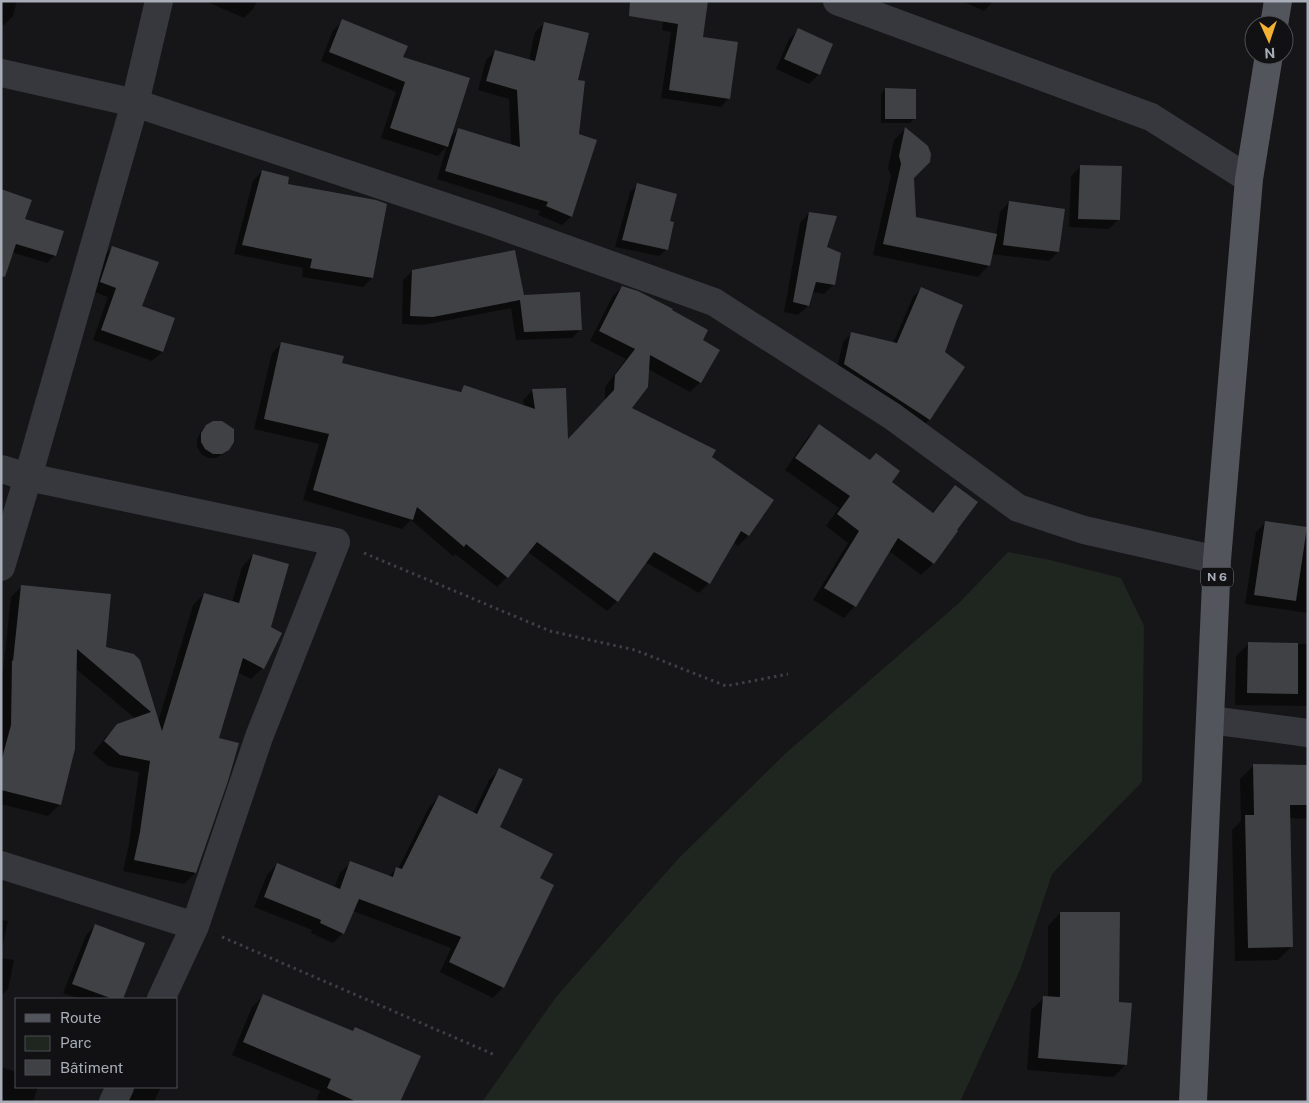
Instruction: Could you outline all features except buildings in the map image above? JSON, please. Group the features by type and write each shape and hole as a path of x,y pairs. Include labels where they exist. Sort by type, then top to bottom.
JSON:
{"main road":[{"path":"1276,15 1278,1"},
{"name":"N 6","path":"1192,1102 1217,560 1249,179 1267,65"}],"street":[{"path":"1,567 135,103 159,1"},
{"path":"837,1 1152,117 1249,179"},
{"path":"1,73 135,103 491,222 714,302 892,416 1018,508 1084,530 1217,560"},
{"path":"1,469 28,477 336,542 259,737 195,926 161,998"},
{"path":"1210,720 1308,733"},
{"path":"1,865 195,926"},
{"path":"113,1102 120,1088"}],"path":[{"path":"336,542 550,631 635,650 726,686 788,674"},
{"path":"195,926 495,1055"}],"green space":[{"path":"1008,552 1050,560 1121,578 1144,626 1142,782 1052,874 1020,970 960,1102 482,1102 556,997 678,859 786,753 959,603"}]}
